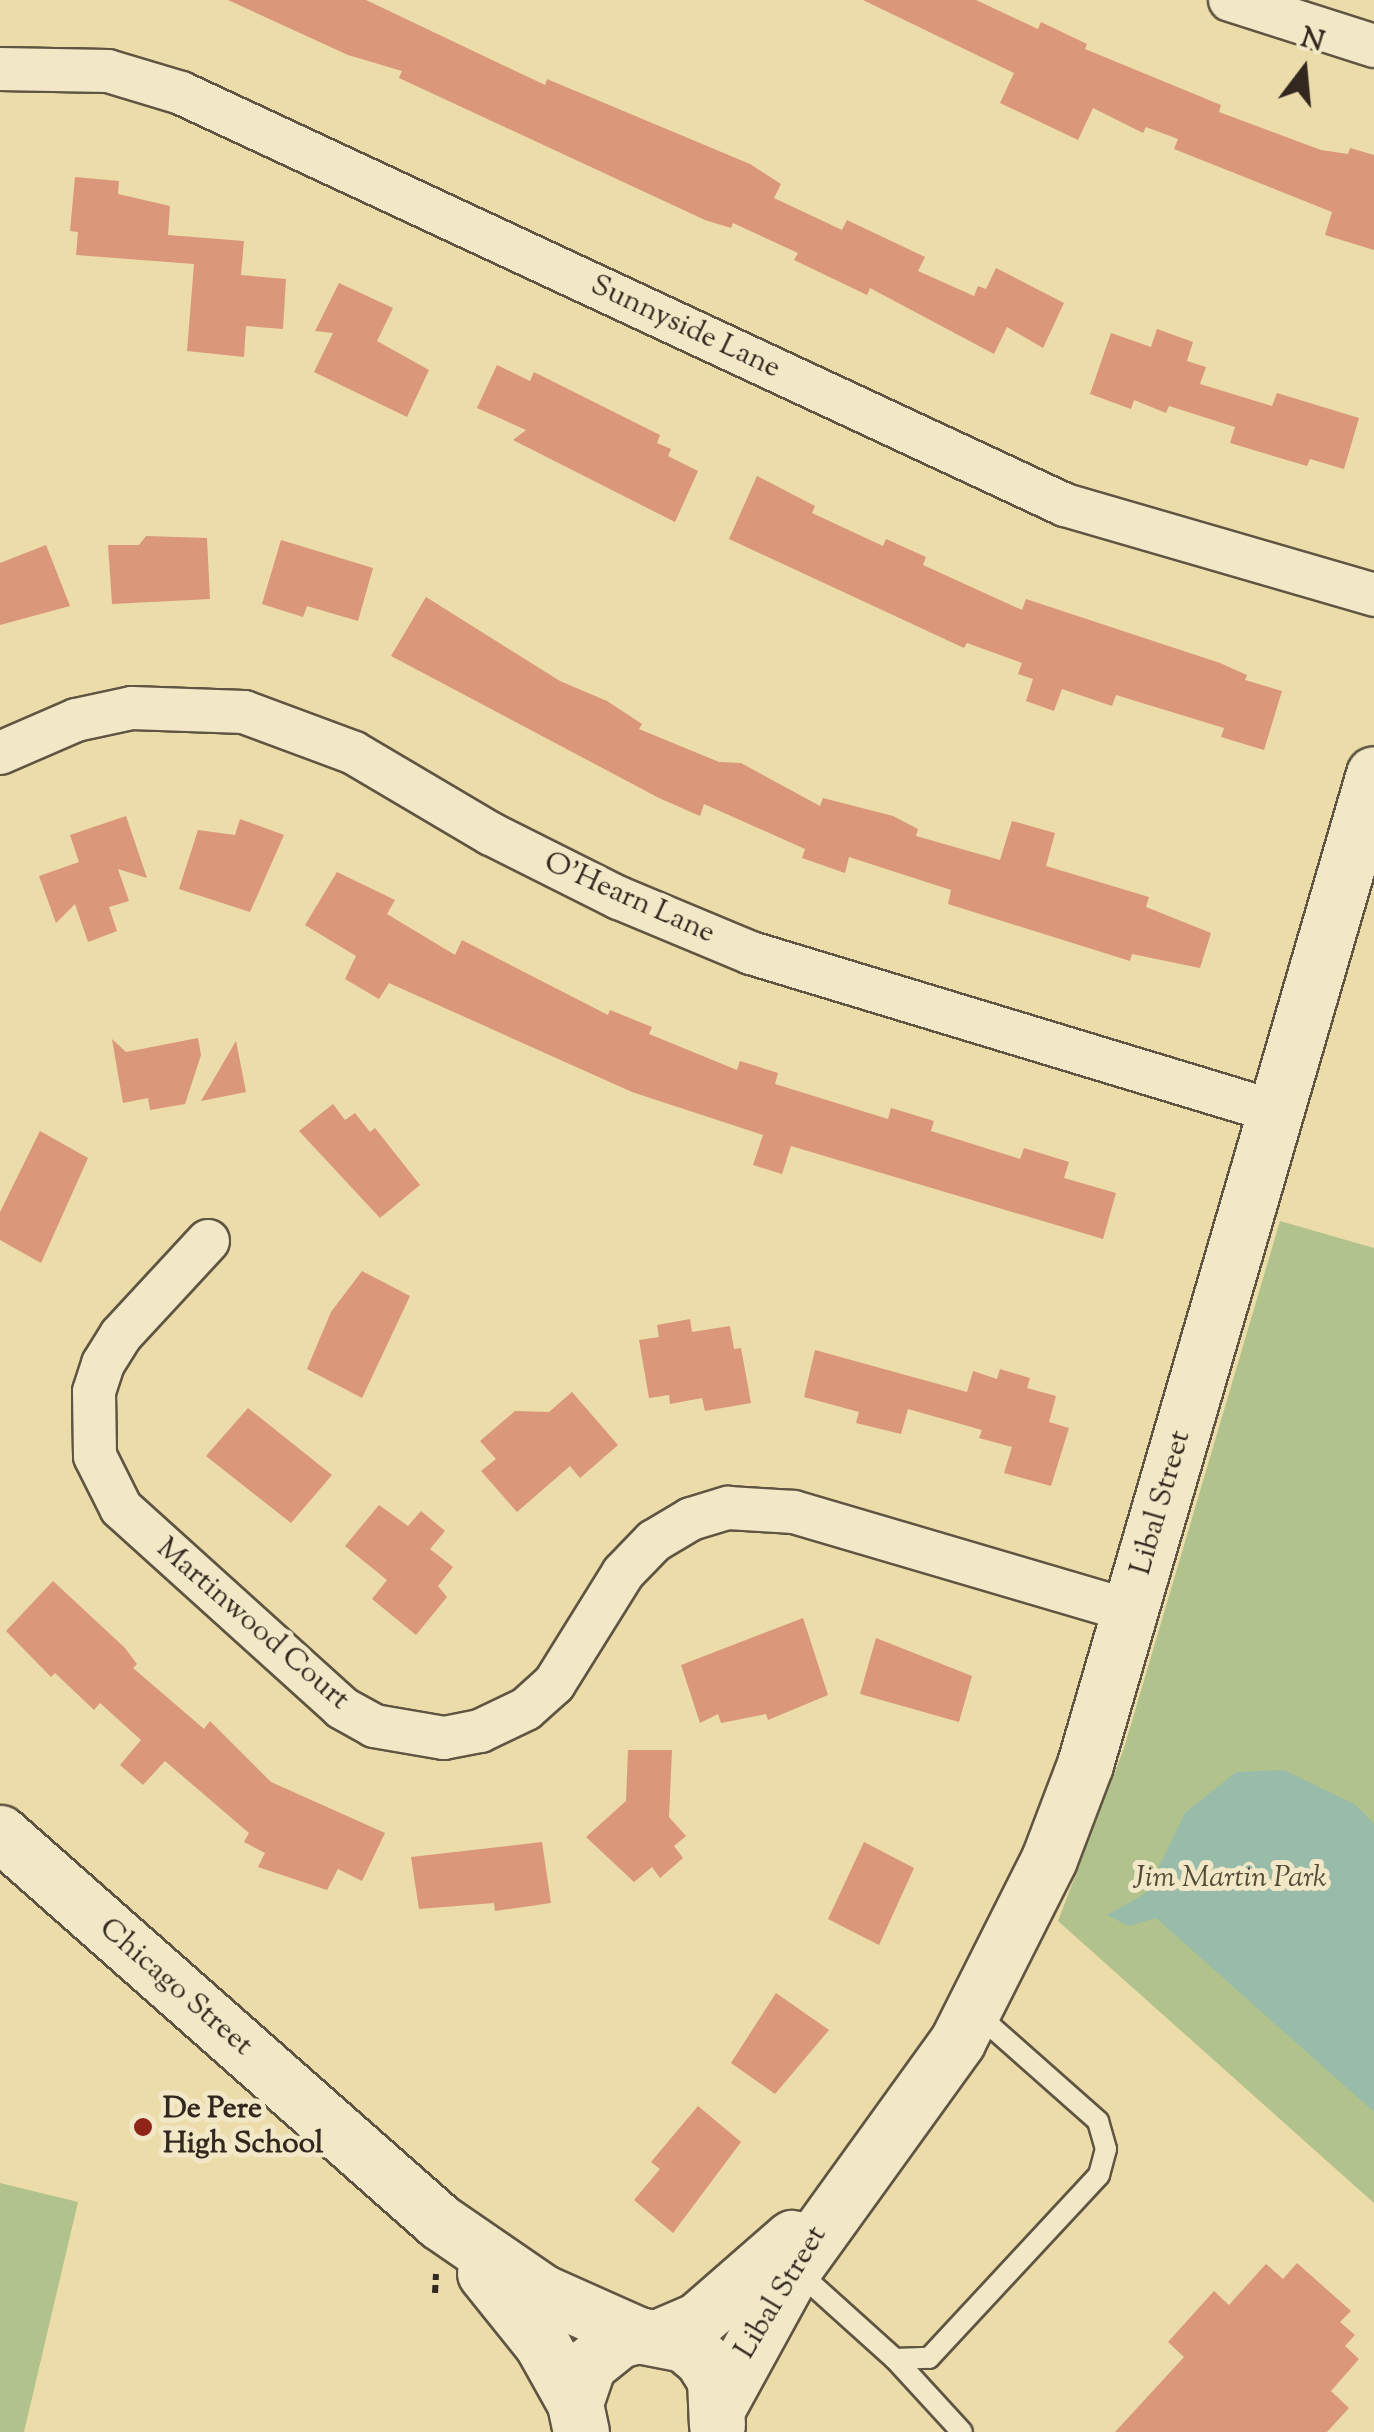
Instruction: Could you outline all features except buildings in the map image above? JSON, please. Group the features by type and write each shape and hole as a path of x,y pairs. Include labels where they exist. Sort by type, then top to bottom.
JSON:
{"street":[{"path":"1230,0 1374,46"},
{"name":"Sunnyside Lane","path":"0,69 108,71 181,93 1065,505 1374,595"},
{"name":"O'Hearn Lane","path":"0,753 76,720 132,708 244,712 354,753 490,834 618,898 750,953 1276,1112"},
{"name":"Libal Street","path":"575,2423 588,2366 619,2340 698,2320 784,2262 849,2185 974,2012 1055,1844 1131,1610 1374,774"},
{"name":"Martinwood Court","path":"208,1241 121,1335 103,1364 94,1392 95,1456 120,1508 342,1708 374,1726 444,1738 480,1732 526,1709 554,1684 623,1573 654,1541 691,1519 728,1508 794,1512 1131,1610"},
{"name":"Chicago Street","path":"0,1833 440,2222 542,2292 702,2360 718,2423"},
{"name":"Chicago Street","path":"440,2222 542,2344 575,2423"},
{"name":"Libal Street","path":"718,2423 784,2262"}],"lane":[{"path":"895,2359 929,2358 1099,2175 1106,2150 1098,2121 974,2012"},
{"path":"784,2262 895,2359 962,2432"}],"green space":[{"name":"Jim Martin Park","path":"1280,1221 1374,1248 1374,2203 1058,1921 1124,1748"},
{"path":"0,2183 78,2202 24,2432 0,2432"}],"shaded area":[{"path":"1284,1770 1356,1805 1374,1824 1374,2112 1156,1918 1129,1926 1107,1915 1146,1893 1185,1813 1236,1772"}],"place":[{"name":"De Pere High School","path":"143,2127"}]}
